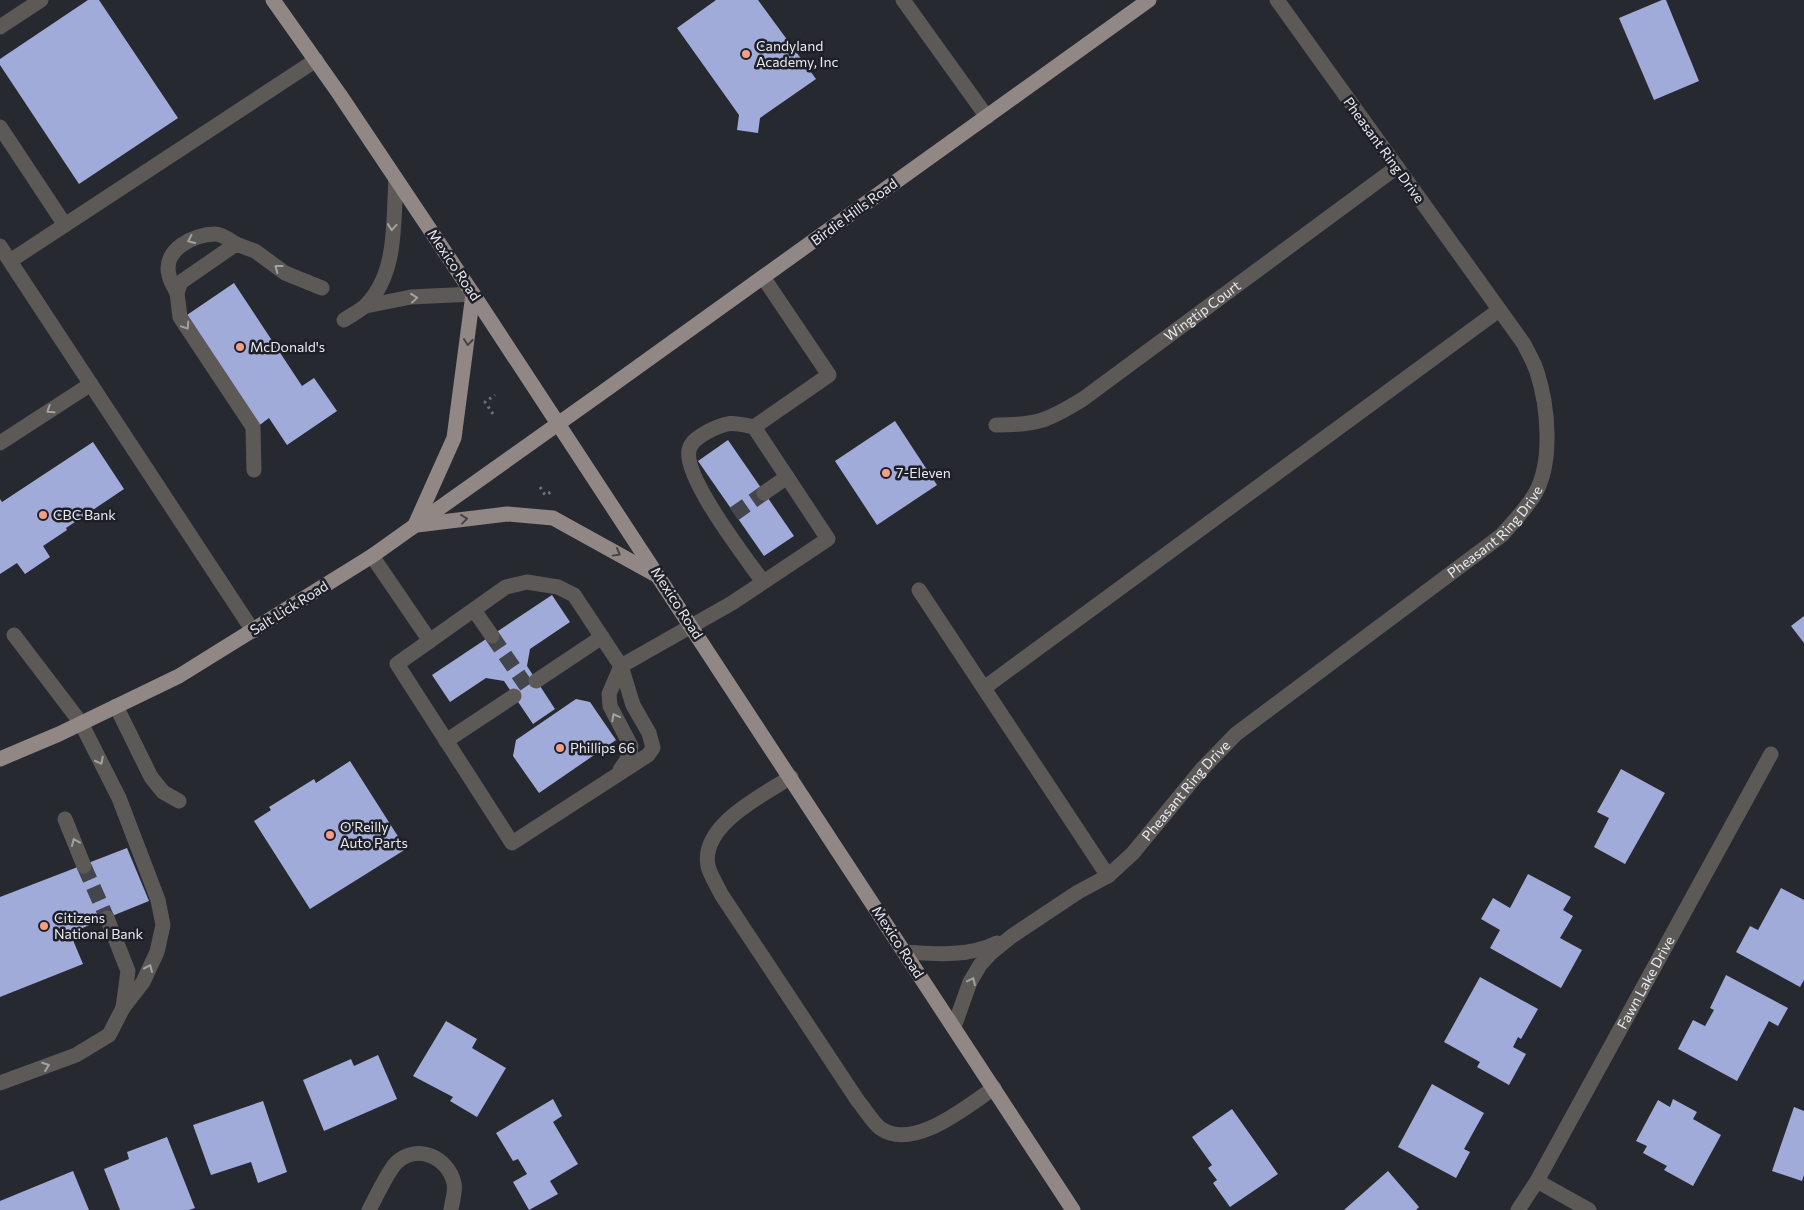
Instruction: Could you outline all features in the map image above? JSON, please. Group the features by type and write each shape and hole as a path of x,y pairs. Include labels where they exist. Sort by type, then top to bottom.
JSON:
{"main road":[{"name":"Mexico Road","path":"274,0 559,424 1074,1210"},
{"name":"Birdie Hills Road","path":"559,424 1149,0"},
{"path":"415,525 454,438 473,294"},
{"name":"Salt Lick Road","path":"0,759 179,676 372,556 559,424"},
{"path":"415,525 507,514 553,518 659,577"}],"street":[{"path":"0,27 42,0"},
{"path":"903,0 987,117"},
{"name":"Pheasant Ring Drive","path":"1012,936 1078,892 1108,876 1133,853 1202,769 1236,734 1502,535 1536,492 1548,449 1543,394 1537,370 1524,344 1277,0"},
{"path":"10,261 316,60"},
{"path":"0,127 65,225"},
{"name":"Wingtip Court","path":"996,425 1029,425 1055,416 1083,399 1397,166"},
{"path":"344,320 366,306 379,290 389,266 396,179"},
{"path":"254,470 253,427 180,317 177,293 168,274 168,262 177,248 188,240 203,235 217,234 255,251 285,273 322,288"},
{"path":"177,293 181,282 236,244"},
{"path":"0,246 253,631"},
{"path":"754,427 829,375 763,277"},
{"path":"366,306 411,297 473,294"},
{"path":"984,688 1499,310"},
{"path":"0,444 91,384"},
{"path":"617,775 630,755 631,746 610,706 609,694 621,666 691,624 732,603 828,539 754,427 732,422 696,439 689,450 690,465 700,487 728,518 762,582"},
{"path":"764,493 787,477"},
{"path":"372,556 430,641"},
{"path":"527,582 558,587 574,595 621,666 633,705 649,733 653,748 648,755 512,843 397,664 430,641 506,587 527,582"},
{"path":"919,590 1108,876"},
{"path":"474,610 492,636"},
{"path":"0,1083 76,1055 109,1035 122,1008 143,982 157,952 163,926 158,900 119,798 81,723 14,635"},
{"path":"536,681 602,637"},
{"path":"446,741 514,696"},
{"path":"116,706 151,777 162,792 179,801"},
{"name":"Fawn Lake Drive","path":"1518,1210 1536,1181 1771,754"},
{"path":"791,777 734,814 719,828 710,844 708,865 721,894 858,1101 880,1128 898,1135 915,1134 939,1124 994,1088"},
{"path":"65,819 84,866"},
{"path":"107,918 128,971 122,1008"},
{"path":"905,952 952,955 973,952 1012,936"},
{"path":"954,1027 970,982 980,965 1012,936"},
{"path":"369,1210 396,1163 412,1154 432,1154 444,1164 454,1183 451,1210"},
{"path":"1536,1181 1589,1210"}],"path":[{"path":"493,414 485,402 495,395"}],"building":[{"path":"88,0 99,0 178,118 79,184 0,65 0,59"},
{"name":"Candyland Academy, Inc","path":"716,0 758,0 816,79 760,118 758,133 737,130 739,115 677,28"},
{"path":"1666,0 1699,81 1654,100 1619,18"},
{"name":"McDonald's","path":"234,283 302,386 314,378 337,411 287,445 269,418 257,427 184,317"},
{"name":"7-Eleven","path":"895,421 937,485 877,525 835,461"},
{"path":"728,440 794,536 764,556 698,461"},
{"name":"CBC Bank","path":"93,442 124,489 43,546 50,557 25,574 17,563 0,574 0,499 2,502"},
{"name":"Phillips 66","path":"552,595 570,622 530,649 527,666 555,709 533,724 504,681 486,678 450,702 432,675"},
{"path":"1804,616 1804,643 1791,626"},
{"name":"Phillips 66","path":"576,699 590,702 616,740 539,793 513,756 516,740"},
{"name":"O'Reilly Auto Parts","path":"350,761 406,849 310,909 254,821 271,810 269,807 314,779 316,783"},
{"path":"1621,769 1665,793 1625,864 1594,847 1609,818 1597,812"},
{"name":"Citizens National Bank","path":"127,848 149,901 70,933 83,964 0,997 0,897"},
{"path":"1528,874 1571,897 1563,910 1573,916 1560,938 1582,950 1561,988 1490,948 1500,930 1481,919 1493,898 1510,908"},
{"path":"1781,888 1804,900 1804,980 1800,987 1736,952 1750,926 1758,930"},
{"path":"1726,975 1788,1008 1778,1026 1769,1021 1737,1081 1678,1049 1693,1020 1705,1026 1714,1010 1710,1008"},
{"path":"1480,977 1538,1009 1521,1039 1518,1037 1513,1047 1526,1054 1509,1085 1477,1067 1480,1062 1444,1042"},
{"path":"446,1021 477,1039 472,1048 506,1068 477,1117 450,1101 453,1097 413,1076"},
{"path":"378,1055 397,1099 324,1131 303,1080 351,1059 354,1066"},
{"path":"1432,1084 1484,1113 1464,1149 1470,1152 1456,1178 1398,1147"},
{"path":"553,1099 562,1116 553,1122 578,1164 550,1181 558,1194 529,1210 513,1182 527,1174 518,1159 513,1161 496,1133"},
{"path":"1673,1099 1697,1112 1693,1119 1721,1135 1693,1186 1664,1170 1667,1166 1643,1153 1647,1146 1636,1141 1658,1100 1670,1107"},
{"path":"263,1101 287,1172 258,1183 251,1162 211,1175 193,1125"},
{"path":"1794,1107 1804,1111 1804,1175 1802,1181 1772,1171"},
{"path":"1232,1109 1278,1174 1230,1207 1213,1183 1217,1180 1208,1168 1212,1165 1192,1137"},
{"path":"167,1137 195,1208 189,1210 120,1210 104,1169 129,1159 127,1152"},
{"path":"73,1171 89,1210 0,1210 0,1201"},
{"path":"1388,1171 1419,1207 1416,1210 1344,1210"}],"tunnel":[{"path":"734,514 764,493"},
{"path":"492,636 527,687"},
{"path":"84,866 107,918"}],"place":[{"name":"Candyland Academy, Inc","path":"746,54"},
{"name":"McDonald's","path":"240,347"},
{"name":"7-Eleven","path":"886,473"},
{"name":"CBC Bank","path":"43,515"},
{"name":"Phillips 66","path":"560,748"},
{"name":"O'Reilly Auto Parts","path":"330,835"},
{"name":"Citizens National Bank","path":"44,926"}]}
